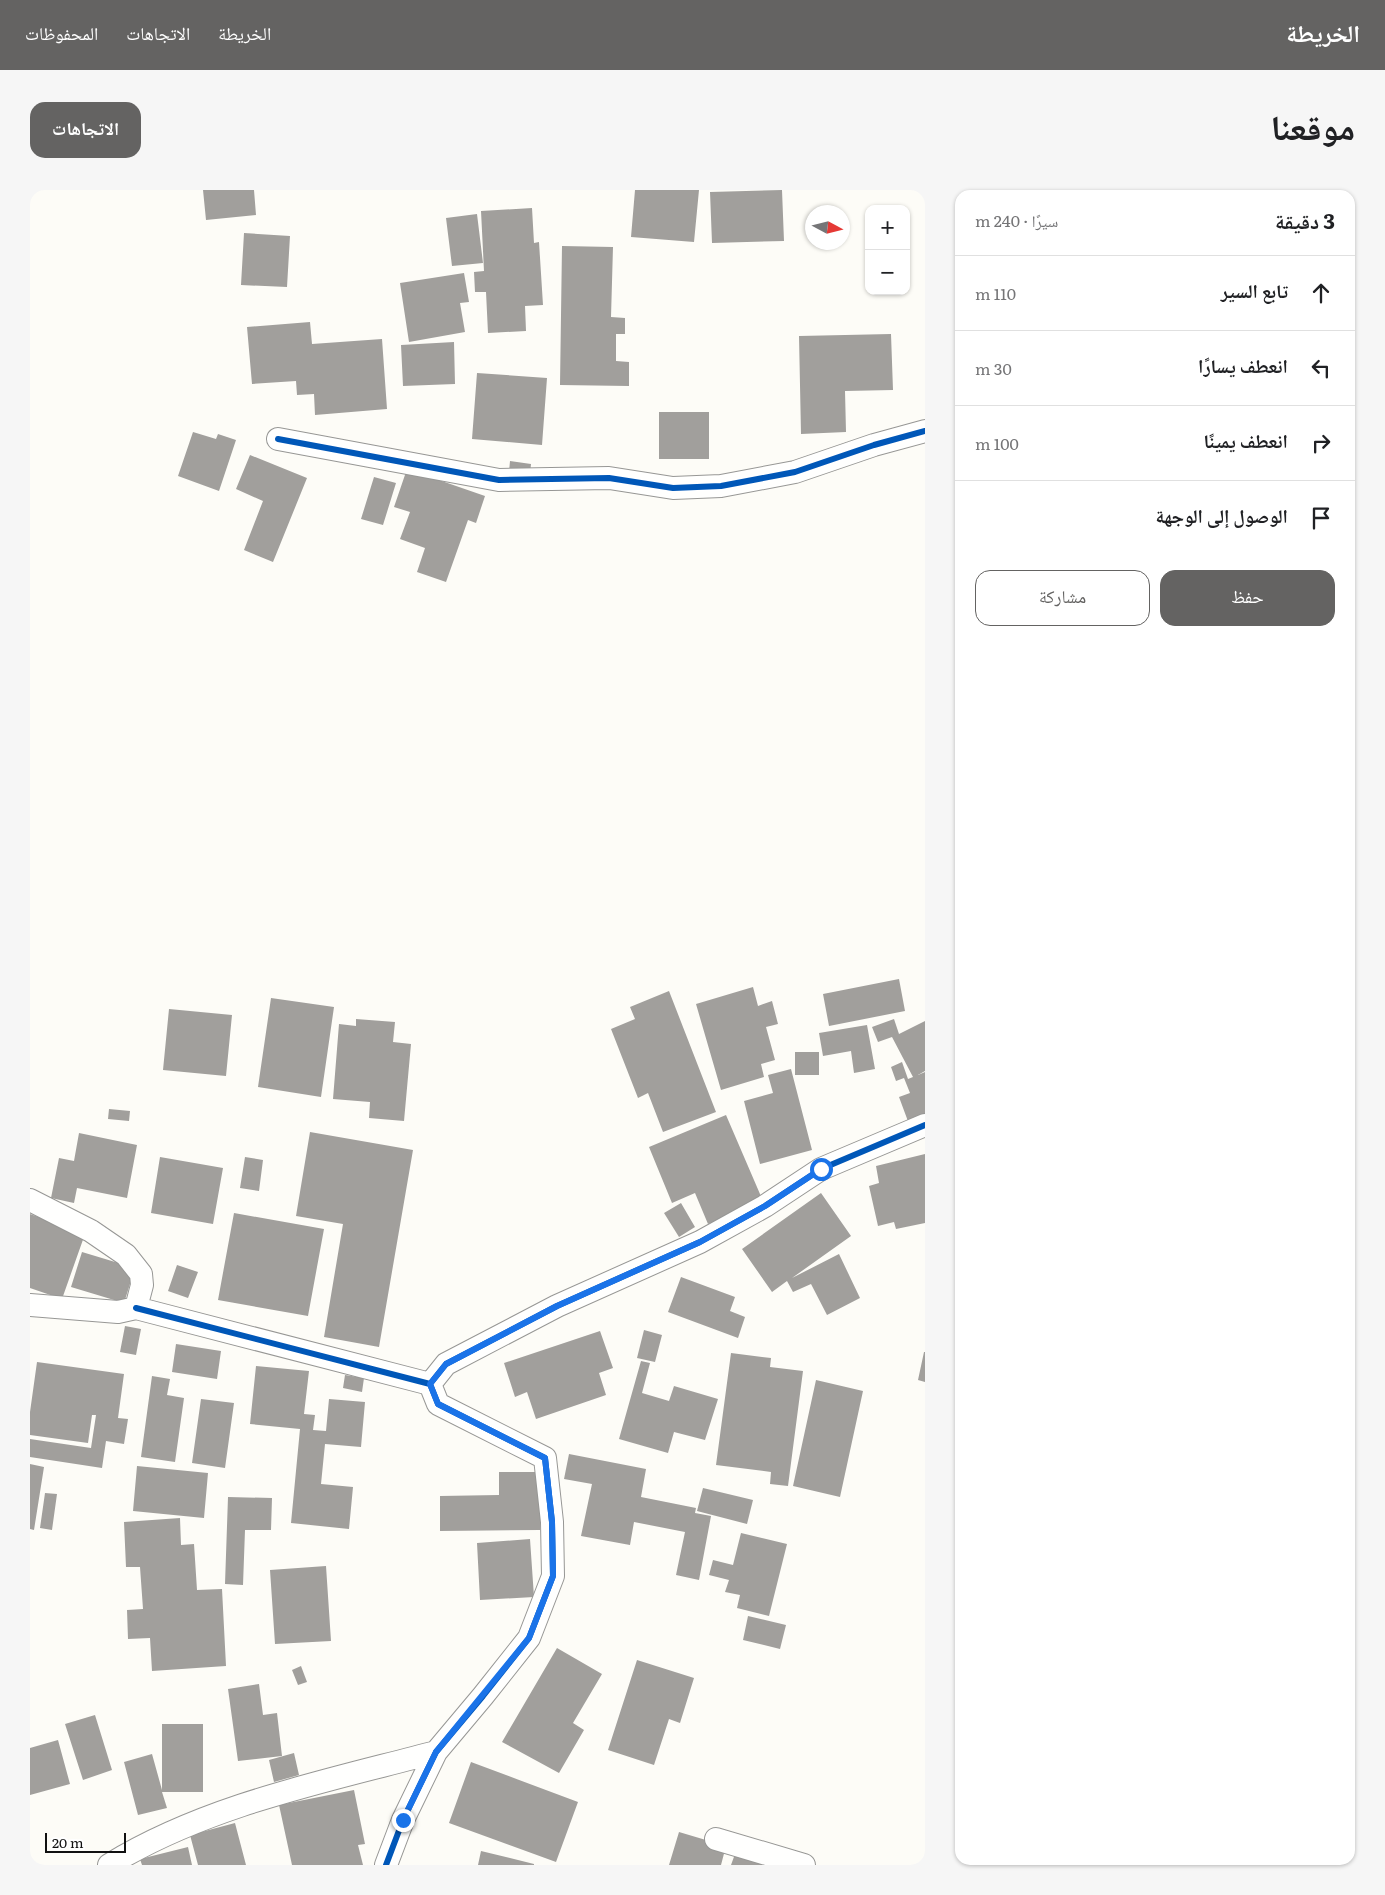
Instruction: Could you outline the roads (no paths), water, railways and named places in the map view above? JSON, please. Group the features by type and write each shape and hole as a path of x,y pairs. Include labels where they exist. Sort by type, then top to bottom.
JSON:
{"street":[{"path":"278,439 499,480 609,478 673,488 721,486 795,472 874,445 925,431"},
{"path":"430,1384 446,1364 557,1306 700,1242 765,1206 821,1169 925,1125"},
{"path":"30,1200 91,1231 126,1255 141,1274 142,1285 136,1308"},
{"path":"30,1305 118,1312 136,1308 430,1384"},
{"path":"386,1865 403,1820 436,1752 529,1638 553,1576 552,1522 545,1458 438,1404 430,1384"},
{"path":"109,1865 136,1848 201,1820 273,1796 436,1752"},
{"path":"716,1839 804,1865"}]}
